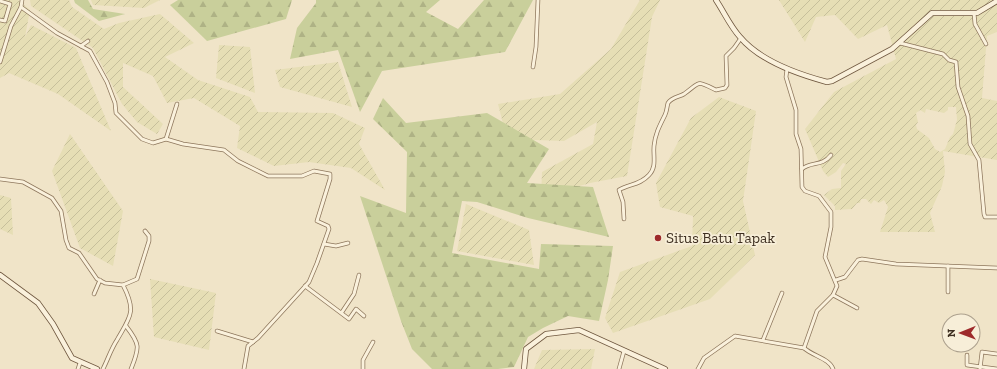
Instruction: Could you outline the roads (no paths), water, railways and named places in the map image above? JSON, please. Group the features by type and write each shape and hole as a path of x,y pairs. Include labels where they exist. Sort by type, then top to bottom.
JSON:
{"street":[{"path":"0,62 11,26 21,7 22,0"},
{"path":"532,67 536,47 538,0"},
{"path":"716,0 732,27 741,38 756,51 787,69 824,81 832,81 888,51 900,43 932,13 974,13 984,10 997,1"},
{"path":"0,1 10,4 5,21 0,20 0,24"},
{"path":"21,7 57,33 90,51 109,86 118,116 145,141 156,143 166,139 183,144 224,150 235,159 268,176 302,176 312,171 328,173 330,179 317,221 328,227 324,244 309,282 246,349 244,369"},
{"path":"974,13 976,24 986,44"},
{"path":"624,219 623,202 619,190 637,185 649,175 654,165 654,145 659,123 666,114 668,103 674,97 684,94 691,87 701,83 707,84 716,90 725,88 727,85 727,52 734,48 741,38"},
{"path":"81,46 88,41"},
{"path":"900,43 943,54 949,60 956,62 958,87 968,116 969,142 979,160 984,214 985,217 997,217"},
{"path":"787,69 786,76 796,110 796,134 801,146 802,189 819,196 831,212 831,227 825,257 836,280 837,288 833,295 817,311 804,348"},
{"path":"166,139 177,104"},
{"path":"802,169 806,166 822,163 831,155"},
{"path":"0,179 28,184 56,202 63,215 66,240 69,248 79,253 100,280 123,285 137,278 149,241 149,236 145,231"},
{"path":"324,244 336,246 348,243"},
{"path":"836,280 845,277 858,260 862,259 896,264 927,264 997,268"},
{"path":"948,266 948,292"},
{"path":"0,275 38,303 53,324 68,354 74,360 97,369"},
{"path":"342,312 354,294 359,275"},
{"path":"94,294 100,280"},
{"path":"104,369 114,346 131,317 131,306 123,285"},
{"path":"305,286 342,312 349,319 356,309 364,316"},
{"path":"764,340 782,293"},
{"path":"833,295 857,308"},
{"path":"126,326 137,340 138,345 131,369"},
{"path":"524,369 524,354 528,347 546,334 559,331 583,331 665,369"},
{"path":"217,332 254,342"},
{"path":"698,369 704,358 734,336 804,348 814,356 828,362 833,369"},
{"path":"363,369 362,360 373,342"},
{"path":"619,369 624,351"},
{"path":"980,368 982,352 997,354"},
{"path":"967,355 967,365 996,369"},
{"path":"78,369 80,363"}],"place":[{"name":"Situs Batu Tapak","path":"658,238"}]}
